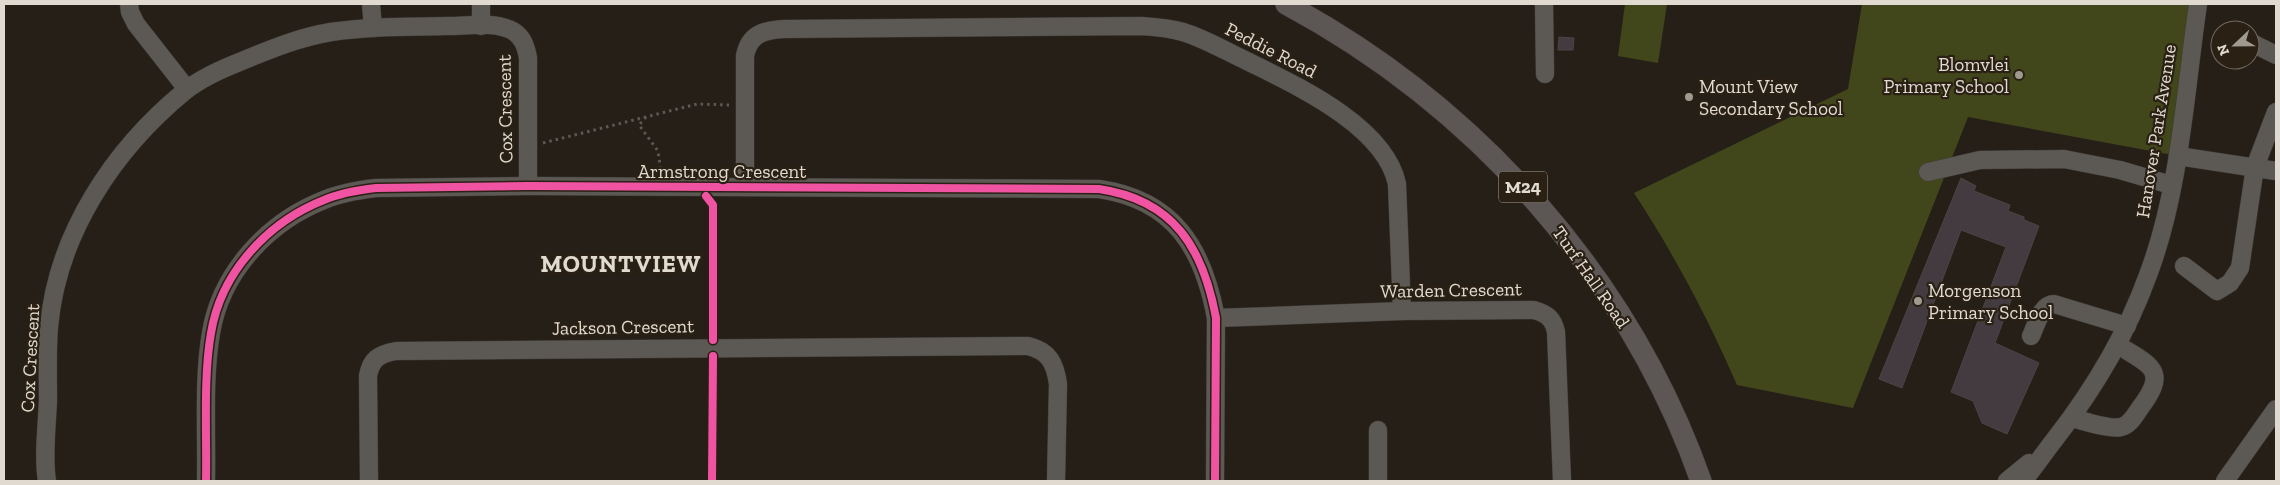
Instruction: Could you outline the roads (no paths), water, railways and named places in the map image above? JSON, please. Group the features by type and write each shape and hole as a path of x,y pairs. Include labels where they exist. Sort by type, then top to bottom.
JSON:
{"main road":[{"name":"Turf Hall Road","path":"1286,4 1343,37 1415,87 1472,135 1527,192 1590,270 1641,351 1660,385 1701,481"}],"street":[{"path":"129,4 130,12 136,24 186,89"},
{"path":"371,4 373,28"},
{"path":"481,4 481,26"},
{"path":"1544,4 1545,74"},
{"name":"Hanover Park Avenue","path":"2023,481 2072,418 2118,345 2149,275 2163,225 2178,156 2198,4"},
{"name":"Cox Crescent","path":"48,481 49,326 65,255 80,221 107,173 137,138 186,89 237,63 286,44 332,32 373,28 481,26 510,30 515,32 525,45 528,58 528,186"},
{"name":"Peddie Road","path":"745,187 746,47 754,36 772,30 1142,26 1184,32 1310,93 1351,122 1383,152 1392,165 1397,184 1402,311"},
{"path":"2260,47 2276,55"},
{"path":"2184,266 2217,291 2230,283 2240,268 2255,167 2276,112"},
{"path":"2178,156 2276,171"},
{"path":"1928,172 1980,160 2064,159 2120,170 2171,185"},
{"name":"Armstrong Crescent","path":"206,481 211,332 226,288 258,242 278,225 307,207 326,199 355,191 376,188 528,186 1099,188 1116,191 1154,207 1182,230 1192,244 1206,274 1216,318 1215,481"},
{"path":"2031,336 2045,308 2049,304 2127,326"},
{"name":"Warden Crescent","path":"1216,318 1402,311 1534,310 1548,316 1554,323 1556,332 1562,481"},
{"path":"2072,418 2114,428 2121,427 2128,424 2152,392 2155,384 2154,373 2149,364 2118,345"},
{"name":"Jackson Crescent","path":"369,481 368,376 372,361 384,353 406,351 1028,346 1046,353 1052,360 1056,371 1058,384 1056,481"},
{"path":"2225,481 2270,428 2276,409"},
{"path":"1378,430 1378,481"},
{"name":"Hanover Park Avenue","path":"2007,481 2049,447"}],"place":[{"name":"Blomvlei Primary School","path":"2019,75"},
{"name":"Mount View Secondary School","path":"1689,97"},
{"name":"Morgenson Primary School","path":"1918,301"}],"district":[{"name":"MOUNTVIEW","path":"621,263"}]}
